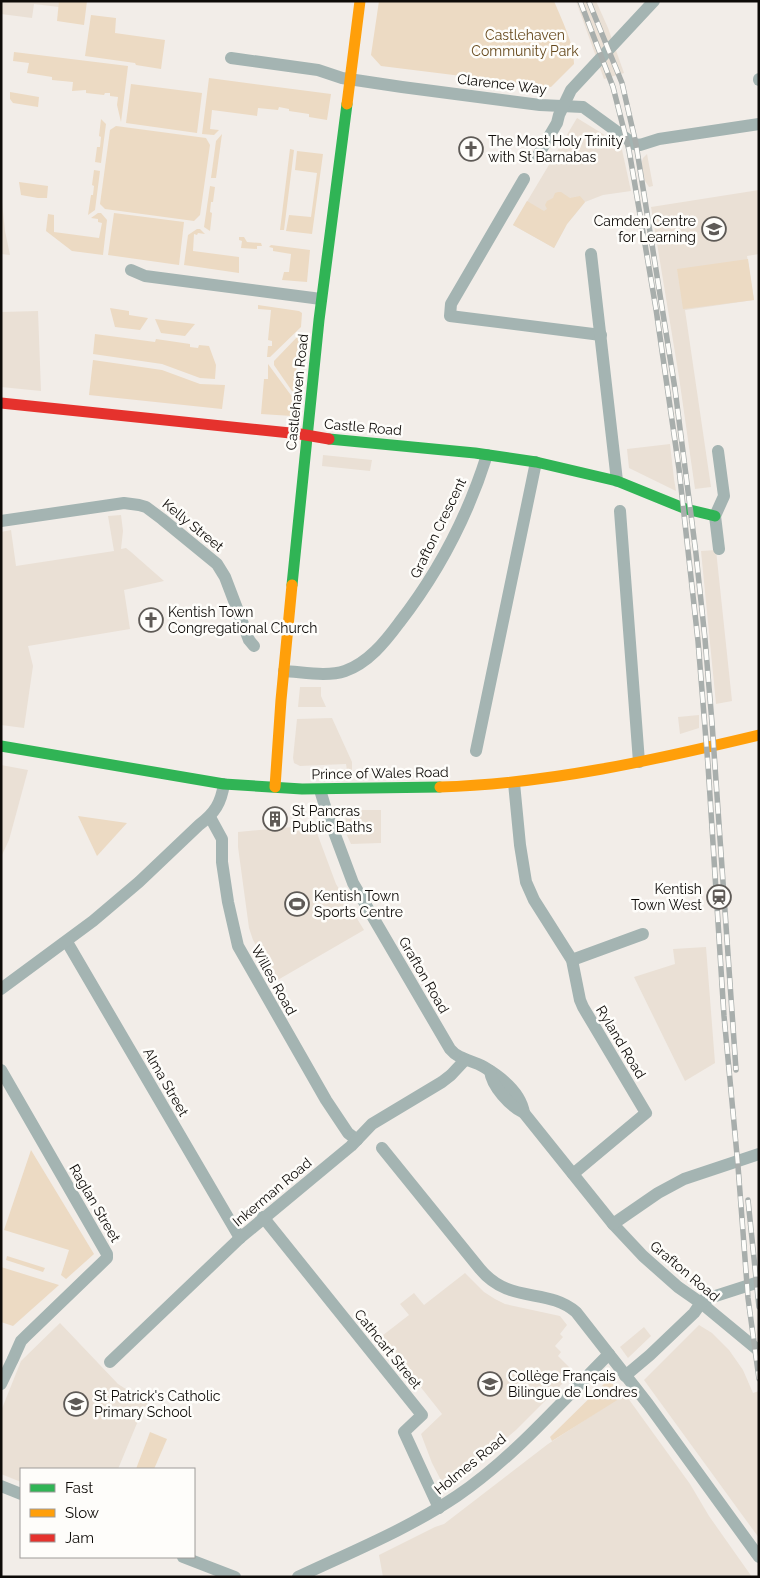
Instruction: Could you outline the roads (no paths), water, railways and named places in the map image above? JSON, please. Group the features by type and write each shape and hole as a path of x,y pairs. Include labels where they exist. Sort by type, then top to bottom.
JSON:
{"street":[{"name":"Castlehaven Road","path":"274,787 321,299 360,1"},
{"path":"537,157 557,124 571,90 654,1"},
{"name":"Clarence Way","path":"231,58 318,70 350,79 540,105 583,107 634,144 759,124"},
{"path":"524,179 451,304 450,316 600,335"},
{"path":"591,254 617,481"},
{"path":"131,270 145,276 321,299"},
{"name":"Castle Road","path":"1,403 487,454 536,462 617,481 686,509 715,516"},
{"path":"718,451 724,496 715,516 719,549"},
{"name":"Grafton Crescent","path":"284,671 330,673 344,671 365,660 379,648 419,597 437,567 470,501 487,454"},
{"path":"476,751 536,462"},
{"name":"Kelly Street","path":"1,521 124,503 146,507 217,564 225,577 249,640 254,646"},
{"path":"620,511 639,762"},
{"name":"Prince of Wales Road","path":"1,746 224,784 320,790 478,786 514,783 666,758 759,735"},
{"name":"Ryland Road","path":"514,783 520,846 526,882 534,900 572,960 583,1007 646,1114 574,1174"},
{"path":"1,988 67,942 133,888 210,817 221,800 224,784"},
{"name":"Grafton Road","path":"320,790 331,825 354,882 450,1049 464,1060 500,1076 521,1101 524,1113 613,1224 643,1256 678,1287 701,1303 759,1351"},
{"name":"Willes Road","path":"210,817 222,840 222,862 228,902 238,946 326,1100 348,1132 357,1140"},
{"path":"572,960 643,934"},
{"name":"Alma Street","path":"67,942 240,1238"},
{"name":"Inkerman Road","path":"110,1362 263,1217 368,1129 442,1082 464,1060"},
{"name":"Raglan Street","path":"1,1070 108,1254 107,1258 21,1341 1,1384"},
{"path":"382,1148 491,1281 516,1293 564,1303 586,1324 648,1404 759,1557"},
{"path":"613,1224 658,1193 684,1180 759,1154"},
{"name":"Cathcart Street","path":"263,1217 422,1416 404,1432 439,1508"},
{"path":"625,1376 694,1313 703,1300 759,1282"},
{"name":"Holmes Road","path":"298,1577 439,1508 465,1490 502,1460 609,1354"},
{"path":"1,1486 20,1494"},
{"path":"186,1558 235,1577"}],"railway":[{"path":"580,1 613,87 629,150 656,309 679,469 698,641 724,1016 748,1298 759,1379"},
{"path":"589,2 622,83 636,144 675,389 705,639 736,1070"},
{"path":"748,1200 759,1307"}],"place":[{"name":"The Most Holy Trinity with St Barnabas","path":"471,149"},
{"name":"Camden Centre for Learning","path":"714,229"},
{"name":"Kentish Town Congregational Church","path":"151,620"},
{"name":"St Pancras Public Baths","path":"275,819"},
{"name":"Kentish Town West","path":"719,897"},
{"name":"Kentish Town Sports Centre","path":"297,904"},
{"name":"Collège Français Bilingue de Londres","path":"490,1384"},
{"name":"St Patrick's Catholic Primary School","path":"76,1404"}],"park label":[{"name":"Castlehaven Community Park","path":"525,43"}]}
